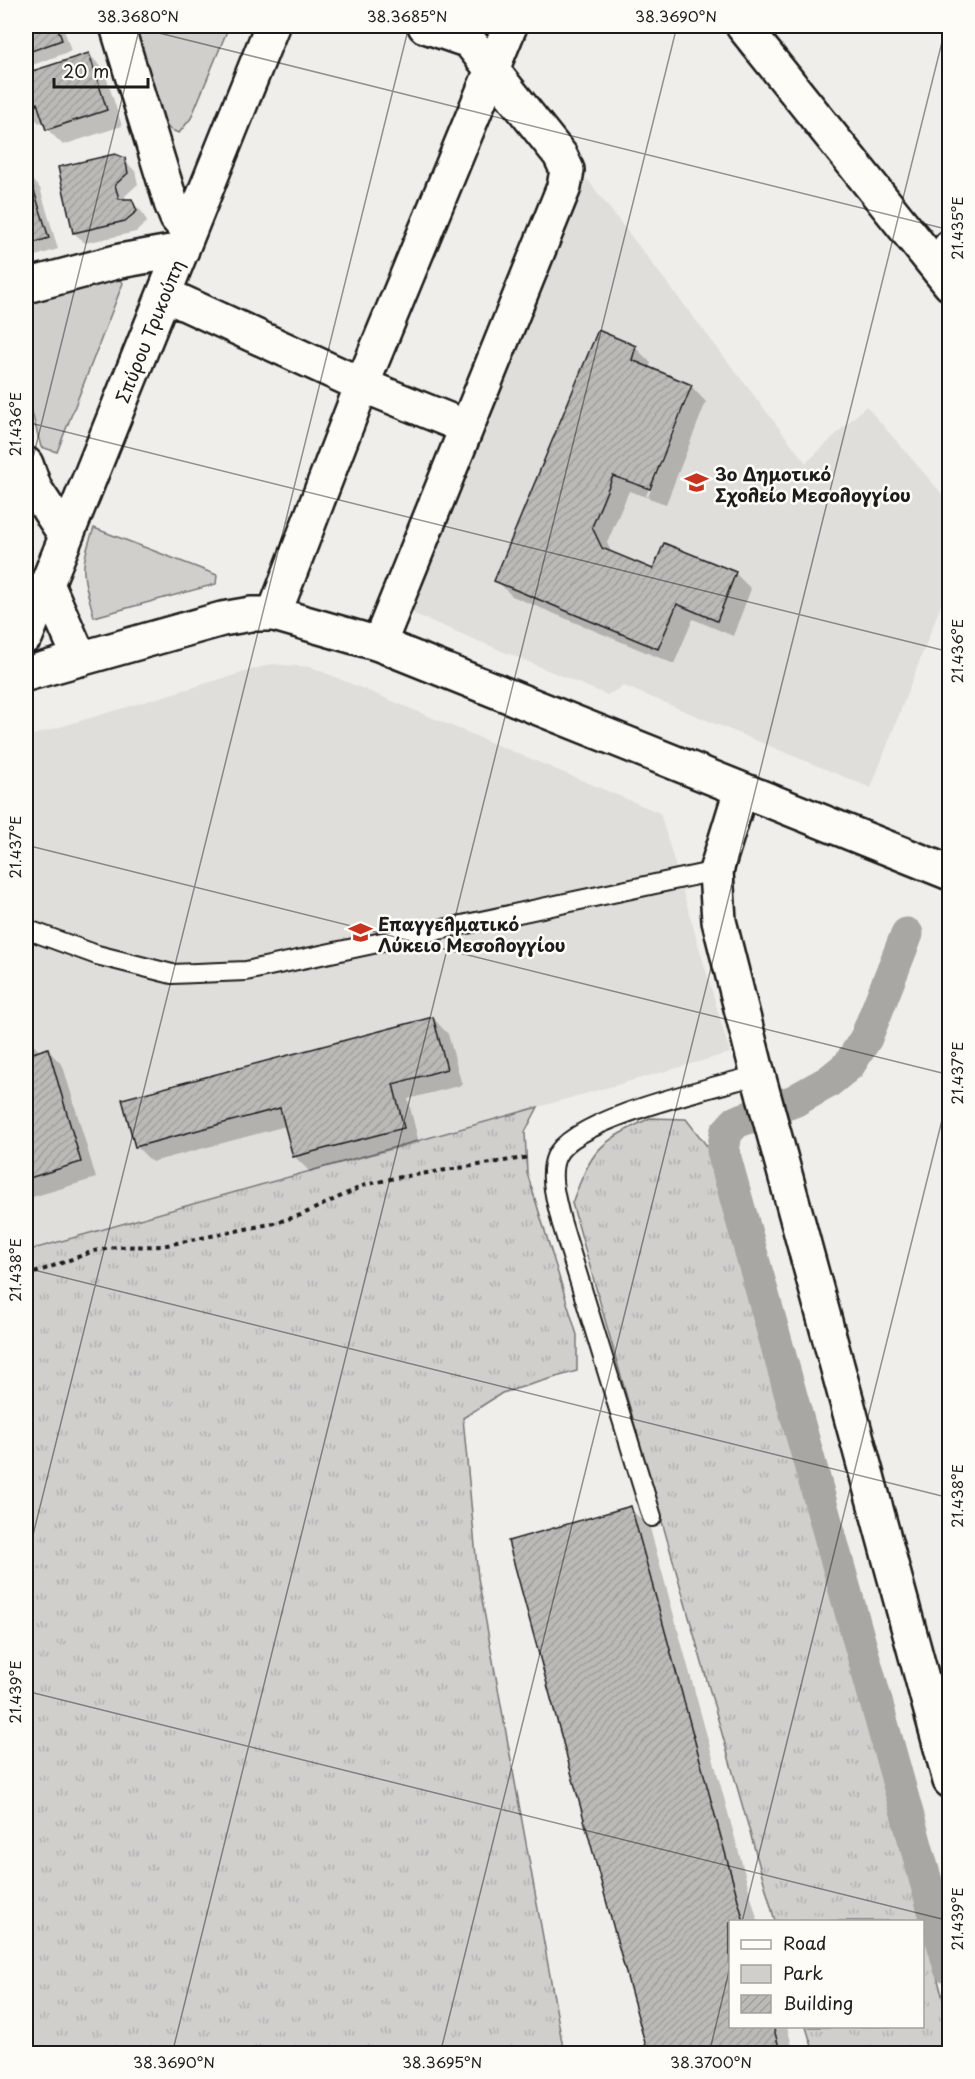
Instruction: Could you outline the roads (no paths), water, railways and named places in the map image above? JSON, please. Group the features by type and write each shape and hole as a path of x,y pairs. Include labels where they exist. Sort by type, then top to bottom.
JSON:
{"street":[{"path":"26,286 185,241 171,203 117,26"},
{"name":"Σπύρου Τρικούπη","path":"26,636 272,26"},
{"path":"379,644 564,187 567,170 560,155 463,33 426,26"},
{"path":"274,614 362,385 510,26"},
{"path":"743,26 946,267"},
{"path":"164,294 362,385 466,427"},
{"path":"26,464 35,489 66,536"},
{"path":"47,584 80,659"},
{"path":"26,674 222,619 251,614 274,614 379,644 950,873"},
{"path":"741,790 716,871 719,921 950,1781"}],"lane":[{"path":"26,929 97,955 172,974 246,971 716,871"},
{"path":"652,1517 561,1221 554,1187 555,1160 560,1149 583,1130 626,1113 761,1083"}],"waterway":[{"path":"907,934 866,1038 849,1065 828,1082 794,1101 736,1122 726,1133 723,1151 950,1968"}],"place":[{"name":"3ο Δημοτικό Σχολείο Μεσολογγίου","path":"697,483"},
{"name":"Επαγγελματικό Λύκειο Μεσολογγίου","path":"360,933"}]}
